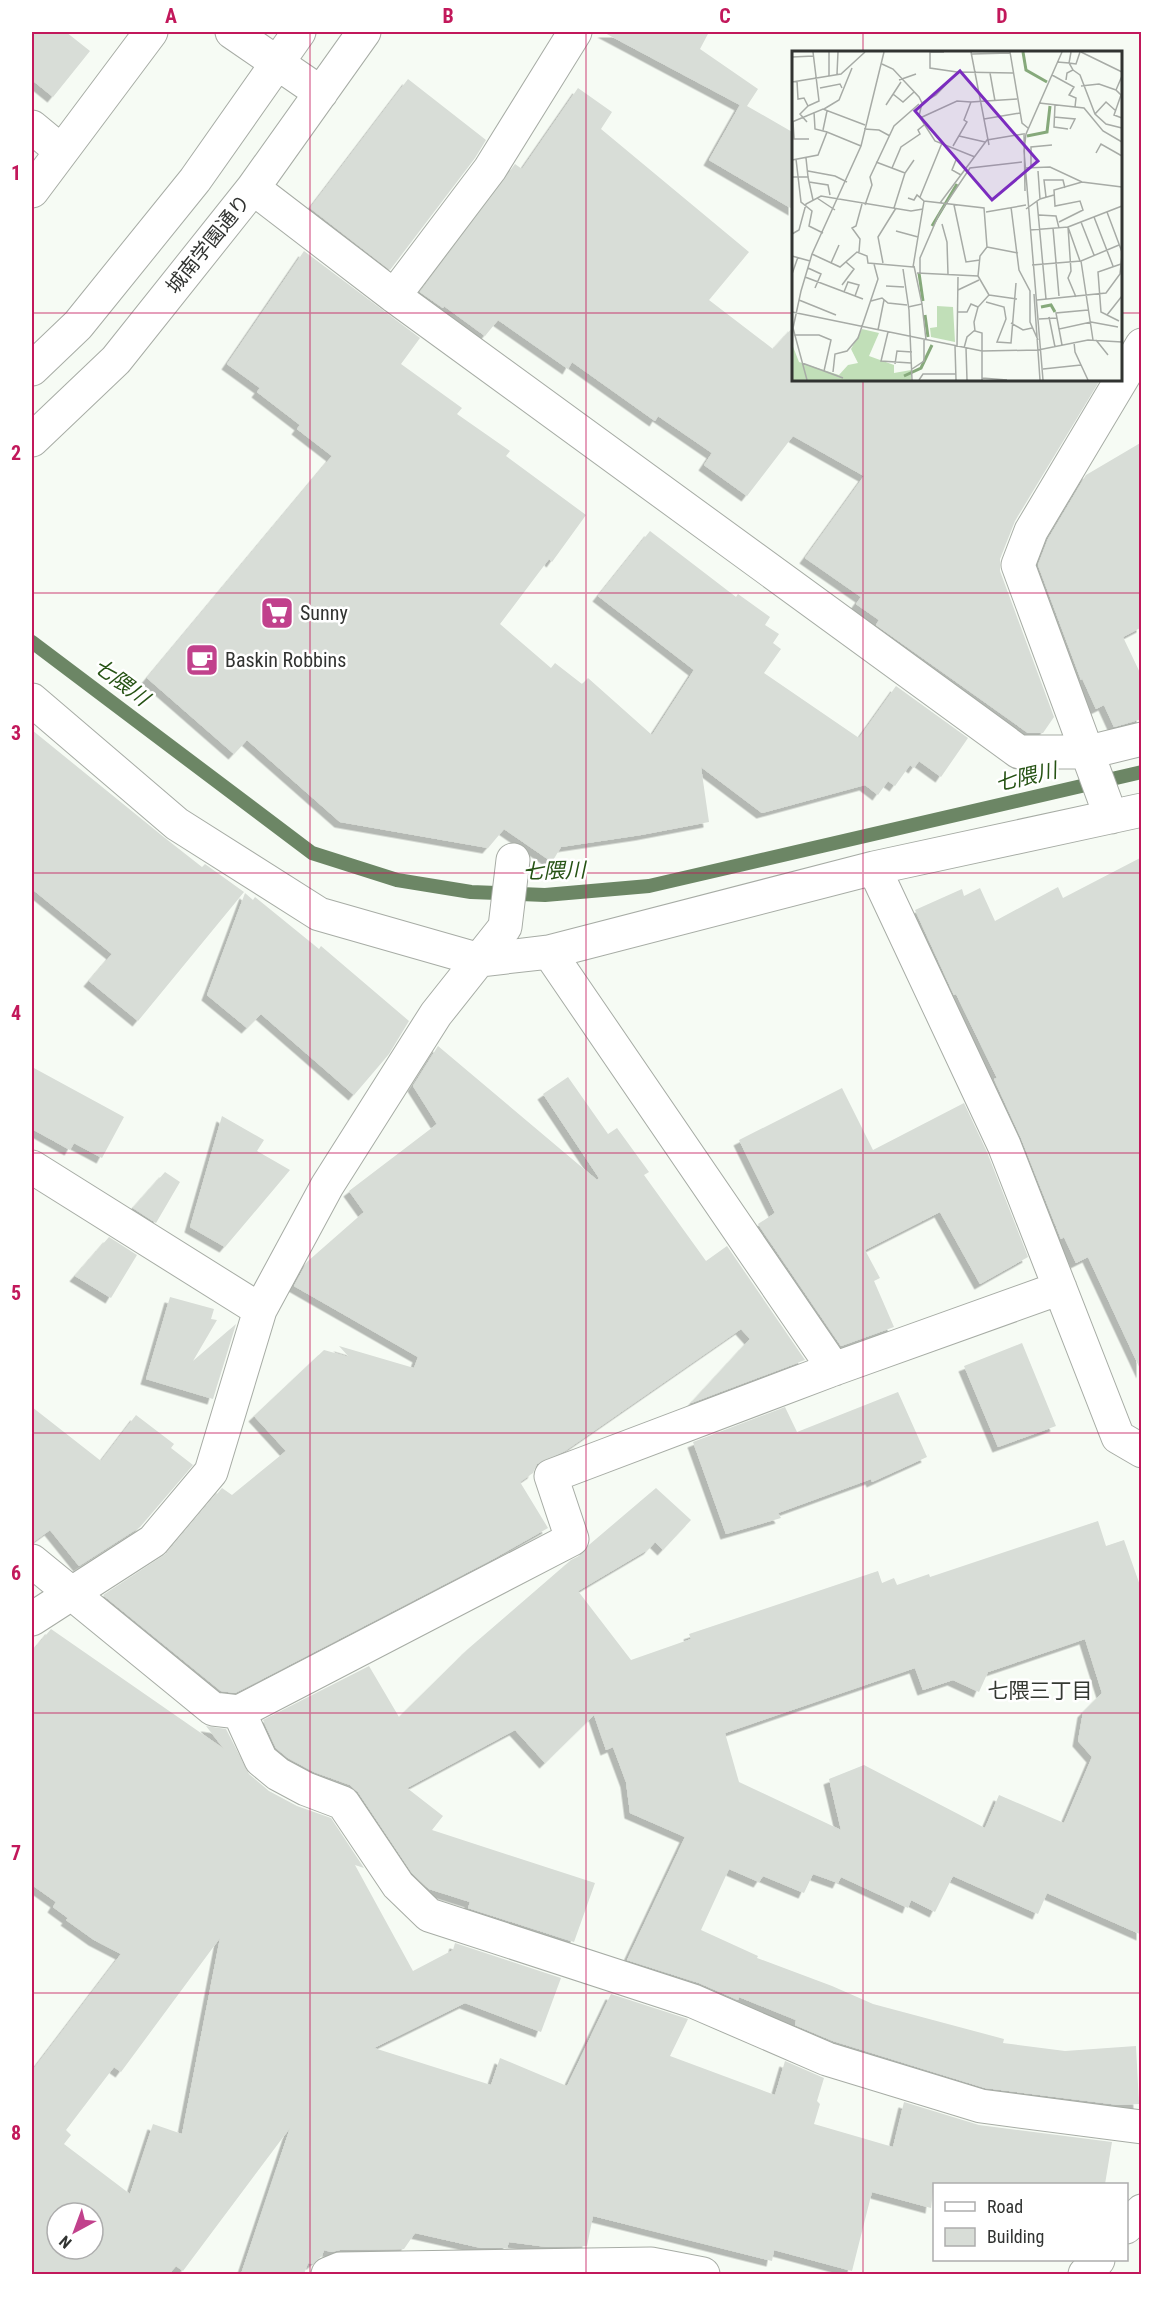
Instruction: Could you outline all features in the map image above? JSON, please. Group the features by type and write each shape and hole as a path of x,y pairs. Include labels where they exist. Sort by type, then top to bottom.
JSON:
{"street":[{"path":"32,191 151,32"},
{"path":"232,32 321,93"},
{"path":"32,369 78,325 188,189 299,32"},
{"name":"城南学園通り","path":"32,440 116,360 253,188 364,32"},
{"path":"394,296 490,169 575,32"},
{"path":"32,127 61,151"},
{"path":"253,188 394,296 1019,752 1089,752 1142,739"},
{"path":"1122,379 1142,345"},
{"path":"32,700 177,824 319,914 480,960 549,951 874,868 1126,814 1089,752 1033,610 1018,565 1031,531 1121,381"},
{"path":"32,1619 153,1541 211,1472 260,1310 327,1186 436,1014 505,927 513,860"},
{"path":"874,868 1004,1145 1118,1437 1142,1451"},
{"path":"549,951 834,1369"},
{"path":"32,1167 260,1310"},
{"path":"32,1561 213,1709 239,1712 572,1539 551,1476 834,1369 1060,1288"},
{"path":"239,1712 261,1760 278,1774 306,1789 343,1803 398,1885 429,1915 693,2001 827,2059 981,2106 1142,2127"},
{"path":"1128,2226 1142,2211"},
{"path":"1085,2274 1096,2261"},
{"path":"328,2274 340,2269 651,2264 703,2274"}],"building":[{"path":"32,32 66,32 90,51 53,97 32,80"},
{"path":"603,32 709,32 700,49 758,89 747,106 792,132 792,209 709,160 740,105"},
{"path":"408,79 486,140 475,158 390,270 310,208"},
{"path":"578,88 612,112 601,129 749,252 709,300 773,349 792,328 792,381 1099,381 1015,521 1000,559 1000,571 1054,717 1043,733 1028,733 876,625 879,620 856,604 861,597 805,558 864,476 793,436 747,496 704,465 712,453 658,416 655,421 572,362 568,369 498,320 485,336 444,306 443,308 420,292 515,164 522,169"},
{"path":"304,251 420,338 401,364 462,408 457,414 510,451 506,456 586,515 552,562 549,559 500,624 551,668 555,663 582,684 588,678 652,735 694,670 598,596 650,531 736,597 738,594 770,617 765,625 779,634 773,643 781,649 764,673 859,738 896,686 968,738 941,777 919,761 914,768 910,765 895,786 888,781 878,795 865,785 762,813 701,767 709,822 561,847 552,862 504,829 488,848 340,822 247,740 234,754 147,678 332,456 297,429 300,425 257,392 260,388 227,364"},
{"path":"1142,442 1142,627 1123,637 1142,677 1142,719 1114,727 1104,705 1096,709 1082,678 1081,680 1038,565 1048,539 1086,475"},
{"path":"32,730 202,867 205,864 244,892 138,1021 89,981 112,954 32,889"},
{"path":"1142,857 1142,1373 1088,1257 1076,1263 1064,1237 1061,1239 1021,1138 994,1079 997,1078 956,994 954,995 915,910 962,889 964,896 980,888 995,921 1058,887 1063,898"},
{"path":"245,893 253,900 255,897 319,949 321,946 409,1021 389,1054 354,1095 261,1014 247,1028 207,995"},
{"path":"438,1046 597,1180 599,1178 543,1094 568,1077 608,1134 617,1128 649,1172 644,1175 706,1261 727,1246 805,1360 691,1403 750,1339 741,1329 565,1451 537,1464 533,1473 520,1482 548,1528 235,1693 221,1691 103,1595 167,1553 222,1488 232,1495 286,1451 254,1416 324,1350 349,1357 339,1346 414,1368 418,1357 294,1286 307,1262 364,1212 349,1191 437,1124 413,1086"},
{"path":"32,1067 124,1117 102,1158 74,1143 70,1150 32,1129"},
{"path":"842,1088 873,1150 964,1103 987,1152 1028,1257 980,1284 940,1212 865,1250 880,1278 874,1281 894,1327 841,1346 758,1224 775,1213 739,1140"},
{"path":"222,1116 264,1140 257,1151 290,1170 225,1247 190,1227"},
{"path":"165,1172 180,1182 156,1223 133,1208"},
{"path":"109,1237 137,1255 111,1298 75,1276"},
{"path":"170,1297 214,1309 211,1319 217,1320 193,1361 236,1324 213,1399 146,1379"},
{"path":"1022,1343 1056,1426 998,1447 964,1366"},
{"path":"898,1392 927,1457 872,1482 871,1479 778,1513 781,1518 726,1534 693,1442 785,1407 797,1432"},
{"path":"32,1407 101,1461 136,1415 174,1444 171,1448 193,1465 140,1527 79,1566 50,1530 32,1543"},
{"path":"656,1488 691,1520 663,1550 655,1542 649,1549 578,1591 631,1660 691,1639 689,1634 878,1571 882,1583 894,1578 897,1585 929,1574 930,1577 1098,1521 1106,1546 1124,1540 1142,1591 1142,1935 1047,1893 1038,1914 953,1876 935,1912 911,1900 908,1908 841,1877 838,1883 813,1874 804,1893 763,1876 759,1882 729,1869 701,1930 758,1956 757,1958 873,2004 1004,2039 1003,2043 1065,2051 1136,2046 1139,2104 1119,2105 985,2088 833,2041 795,2025 796,2020 739,1997 738,2000 699,1983 627,1960 685,1837 630,1813 626,1782 613,1747 606,1750 594,1715 545,1763 515,1730 407,1788 443,1816 432,1830 595,1883 574,1942 468,1908 470,1902 429,1889 412,1873 358,1792 350,1785 314,1772 288,1758 276,1748 263,1720 369,1666 399,1717 468,1649 571,1560 581,1555 589,1545","holes":["1085,1639 1102,1693 1083,1712 1078,1741 1092,1757 1064,1823 999,1795 985,1828 864,1765 829,1779 841,1830 739,1782 725,1733 915,1668 923,1690 953,1680 979,1692 988,1672"]},
{"path":"51,1629 224,1749 206,1726 226,1729 249,1774 269,1791 297,1806 331,1818 364,1868 355,1865 413,1971 453,1950 455,1943 561,1978 541,2032 465,2003 374,2048 491,2085 500,2058 567,2086 611,1994 688,2019 670,2056 775,2095 785,2061 824,2078 817,2101 820,2104 814,2124 893,2147 904,2102 979,2125 1112,2142 1105,2183 933,2183 931,2208 872,2192 852,2271 774,2250 772,2261 593,2216 587,2246 547,2247 509,2242 507,2248 481,2248 415,2233 404,2249 331,2252 324,2250 322,2256 312,2264 308,2263 304,2274 241,2274 290,2128 183,2271 176,2266 169,2274 32,2274 32,2071 121,1954 94,1940 66,1920 68,1918 53,1907 56,1902 32,1885 32,1652","holes":["220,1938 182,2134 153,2124 130,2194 64,2144 71,2135 66,2130 114,2067 121,2072"]}],"waterway":[{"name":"七隈川","path":"32,642 312,853 397,880 471,892 545,895 649,886 1142,772"}],"place":[{"name":"Sunny","path":"277,613"},
{"name":"Baskin Robbins","path":"202,660"}],"district":[{"name":"七隈三丁目","path":"1040,1691"}]}
